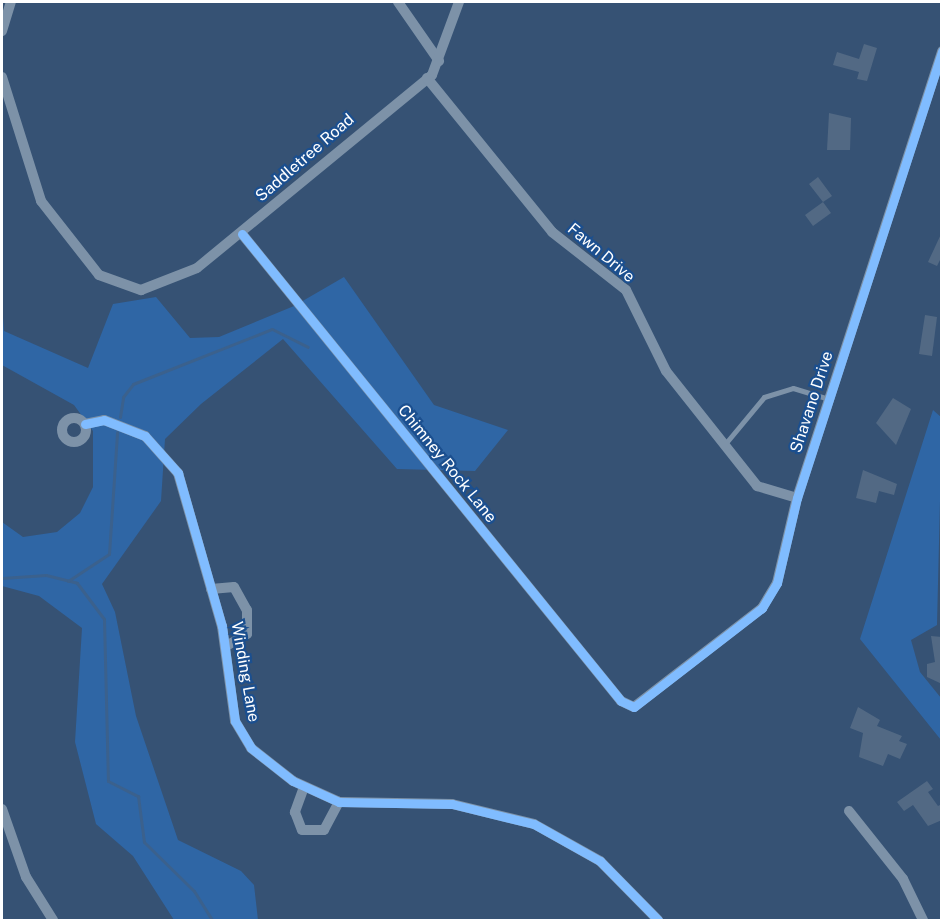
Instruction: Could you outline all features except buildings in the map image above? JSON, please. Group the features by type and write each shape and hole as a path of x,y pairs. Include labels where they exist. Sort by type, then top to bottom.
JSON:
{"street":[{"path":"2,32 11,2"},
{"path":"398,2 439,61"},
{"name":"Saddletree Road","path":"2,77 41,201 99,275 127,289 141,290 180,278 242,234 427,78 439,61 459,2"},
{"name":"Shavano Drive","path":"634,707 762,608 777,584 797,498 942,51"},
{"name":"Fawn Drive","path":"427,78 552,232 626,290 666,371 757,486 797,498"},
{"name":"Chimney Rock Lane","path":"242,234 621,701 634,707"},
{"name":"Winding Lane","path":"85,424 104,420 126,426 163,452 188,497 226,646 232,708 241,734 304,787 339,802 452,804 534,824 600,861 658,921"},
{"name":"Winding Lane","path":"211,589 234,587 248,610 247,634 226,646"},
{"path":"304,787 296,812 302,830 324,830 339,802"},
{"path":"2,809 26,878 53,921"},
{"path":"849,811 903,879 923,921"}],"lane":[{"path":"724,445 764,397 793,388 829,399"}],"shaded area":[{"path":"344,277 434,405 508,430 475,471 397,469 283,339 201,404 165,439 161,501 102,584 115,612 136,716 178,840 241,871 254,885 258,920 174,920 133,856 96,824 75,742 82,628 39,596 2,586 2,522 23,537 57,532 80,513 93,487 93,431 74,405 2,365 2,303 4,331 88,368 113,304 156,297 190,338 219,337 294,306"},
{"path":"933,410 942,418 937,625 911,640 920,672 941,698 941,740 860,639"}],"waterway":[{"path":"120,417 123,397 133,384 272,329 308,347"},
{"path":"68,581 109,554 117,432"},
{"path":"2,578 46,575 77,583 104,619 108,781 138,796 144,842 194,891 212,920"}],"cycle path":[{"path":"242,234 621,701 634,707 762,608 777,583 797,498 942,51"},
{"path":"85,424 104,420 145,436 178,473 222,626 235,721 251,748 293,781 339,802 452,804 534,824 600,861 658,920"}]}
